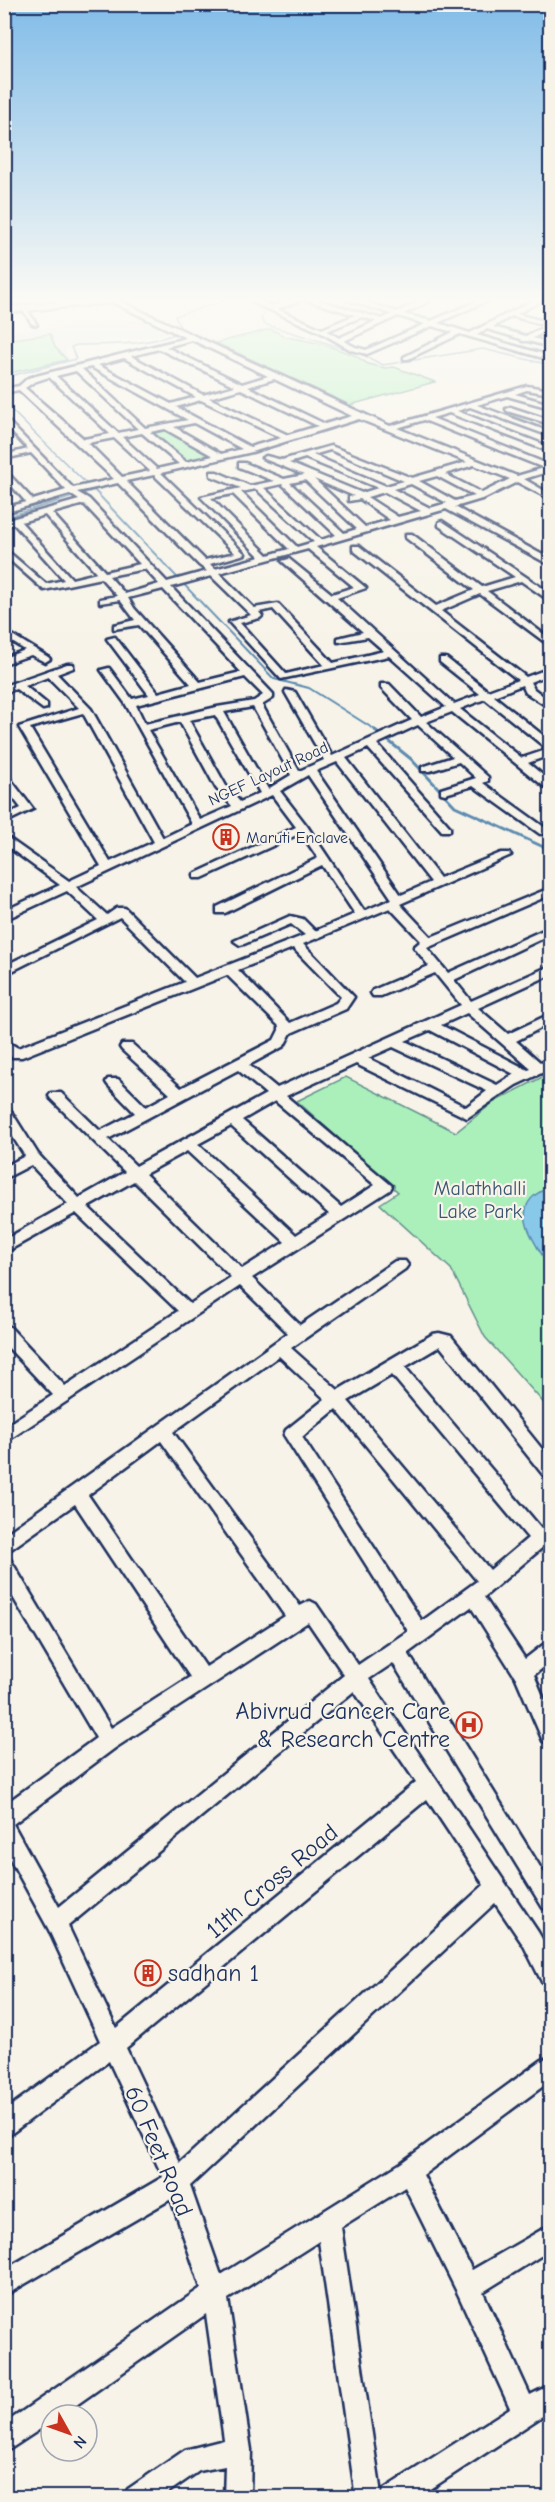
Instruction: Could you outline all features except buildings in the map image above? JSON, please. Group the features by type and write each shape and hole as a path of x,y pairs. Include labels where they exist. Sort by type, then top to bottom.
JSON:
{"street":[{"path":"53,417 82,442 257,616 234,622 284,677 393,652"},
{"path":"95,417 189,500 241,554 202,563"},
{"path":"129,417 186,466"},
{"path":"186,417 249,450"},
{"path":"243,417 288,438"},
{"path":"303,417 325,427"},
{"path":"4,524 47,512 104,484 249,450 357,417"},
{"path":"361,417 517,479 550,497"},
{"path":"390,428 430,417"},
{"path":"466,417 550,450"},
{"path":"503,417 550,434"},
{"path":"534,417 550,422"},
{"path":"425,418 550,468"},
{"path":"4,419 166,585 269,696 256,704 218,710 142,728"},
{"path":"82,442 194,421"},
{"path":"166,426 221,457"},
{"path":"282,464 331,448 412,481 550,562"},
{"path":"4,458 33,450"},
{"path":"306,455 430,512"},
{"path":"266,458 361,496 398,521"},
{"path":"335,504 475,462"},
{"path":"242,465 285,482 343,537"},
{"path":"104,601 452,506 550,468"},
{"path":"437,473 482,496"},
{"path":"6,474 32,502"},
{"path":"214,474 253,488 361,588 330,597"},
{"path":"266,558 205,497 307,477 364,531"},
{"path":"235,491 295,550"},
{"path":"4,511 32,502 78,496"},
{"path":"47,512 105,574 141,622 198,686"},
{"path":"16,521 70,582"},
{"path":"442,524 550,597"},
{"path":"409,536 550,643"},
{"path":"356,548 525,681 530,691 550,705"},
{"path":"4,550 44,587 145,566"},
{"path":"286,561 393,652 453,708 550,786"},
{"path":"435,610 481,590 522,578"},
{"path":"252,611 275,606 330,666"},
{"path":"117,627 141,622"},
{"path":"4,633 45,659"},
{"path":"341,640 371,633"},
{"path":"112,639 156,697"},
{"path":"4,661 33,651"},
{"path":"443,660 550,746"},
{"path":"4,690 70,666"},
{"path":"106,670 130,703 197,824"},
{"path":"50,673 86,709 160,843"},
{"path":"130,703 248,673"},
{"name":"NGEF Layout Road","path":"4,916 197,824 270,792 297,776 419,721 548,674"},
{"path":"18,685 43,706"},
{"path":"385,686 419,721 484,779 446,791"},
{"path":"290,692 335,760 438,883"},
{"path":"256,704 297,776"},
{"path":"86,709 24,727 108,867"},
{"path":"218,710 270,792 303,828 362,916"},
{"path":"183,719 222,788 238,806"},
{"path":"379,739 446,829"},
{"path":"520,762 550,752"},
{"path":"426,769 461,758"},
{"path":"310,770 396,901 429,942"},
{"path":"475,782 544,832 550,827"},
{"path":"4,820 27,809 7,785"},
{"path":"198,876 303,828"},
{"path":"4,837 68,886 106,921"},
{"path":"4,856 20,849"},
{"path":"4,1044 17,1054 362,916 505,855"},
{"path":"221,910 323,860"},
{"path":"356,1058 467,1113 496,1090 525,1074 535,1073 545,1067 506,1041 469,1007 420,947 550,891"},
{"path":"4,971 106,921 121,911 193,983"},
{"path":"240,941 290,920 299,922 312,936"},
{"path":"446,979 550,931"},
{"path":"100,1137 279,1042 286,1030 341,1006 348,997 294,943"},
{"path":"377,993 436,968"},
{"path":"229,969 285,1025 286,1030"},
{"path":"4,1247 275,1095 550,970"},
{"path":"506,1041 550,1018"},
{"path":"430,1024 525,1074"},
{"path":"393,1041 496,1090"},
{"path":"127,1047 180,1095"},
{"path":"4,1436 242,1277 385,1186 238,1064"},
{"path":"113,1082 144,1114"},
{"path":"56,1096 299,1334"},
{"path":"5,1111 33,1158 77,1204 189,1312"},
{"path":"232,1119 340,1215"},
{"path":"188,1143 296,1244"},
{"path":"4,1174 33,1158"},
{"path":"4,1546 279,1347 400,1265"},
{"path":"4,1332 63,1395"},
{"path":"420,1634 292,1435 337,1399 435,1339 443,1339 550,1471"},
{"path":"279,1347 337,1399 489,1582"},
{"path":"56,1923 356,1677 473,1595 545,1535 393,1365"},
{"path":"162,1431 297,1617"},
{"path":"77,1493 202,1678"},
{"path":"4,1565 108,1741"},
{"path":"473,1595 523,1672 550,1734"},
{"path":"4,1818 108,1741 310,1610 429,1784 531,1939 550,1974"},
{"path":"396,1651 550,1901"},
{"path":"523,1672 550,1651"},
{"name":"11th Cross Road","path":"4,2125 113,2045 429,1784"},
{"name":"60 Feet Road","path":"4,1827 56,1923 177,2182 215,2293 238,2450 237,2498"},
{"path":"4,2284 177,2182 496,1888"},
{"path":"4,2440 215,2293 409,2171 550,2068"},
{"path":"409,2171 468,2287 526,2414"},
{"path":"328,2220 369,2498"},
{"path":"468,2287 550,2237"},
{"path":"393,2498 550,2397"},
{"path":"137,2498 194,2458 238,2450"}],"green space":[{"path":"166,428 216,456 187,463 147,431"},
{"name":"Malathhalli Lake Park","path":"550,1073 550,1410 485,1337 451,1269 380,1204 398,1192 297,1101 346,1077 456,1132 494,1102"}],"water":[{"path":"550,1186 550,1268 534,1242 525,1213 534,1196"}],"waterway":[{"path":"18,417 93,490"},
{"path":"4,518 93,490"},
{"path":"95,491 274,679 309,688 377,731"},
{"path":"375,730 411,759 455,806 550,850"}],"place":[{"name":"Maruti Enclave","path":"226,837"},
{"name":"Abivrud Cancer Care & Research Centre","path":"469,1725"},
{"name":"sadhan 1","path":"148,1973"}]}
